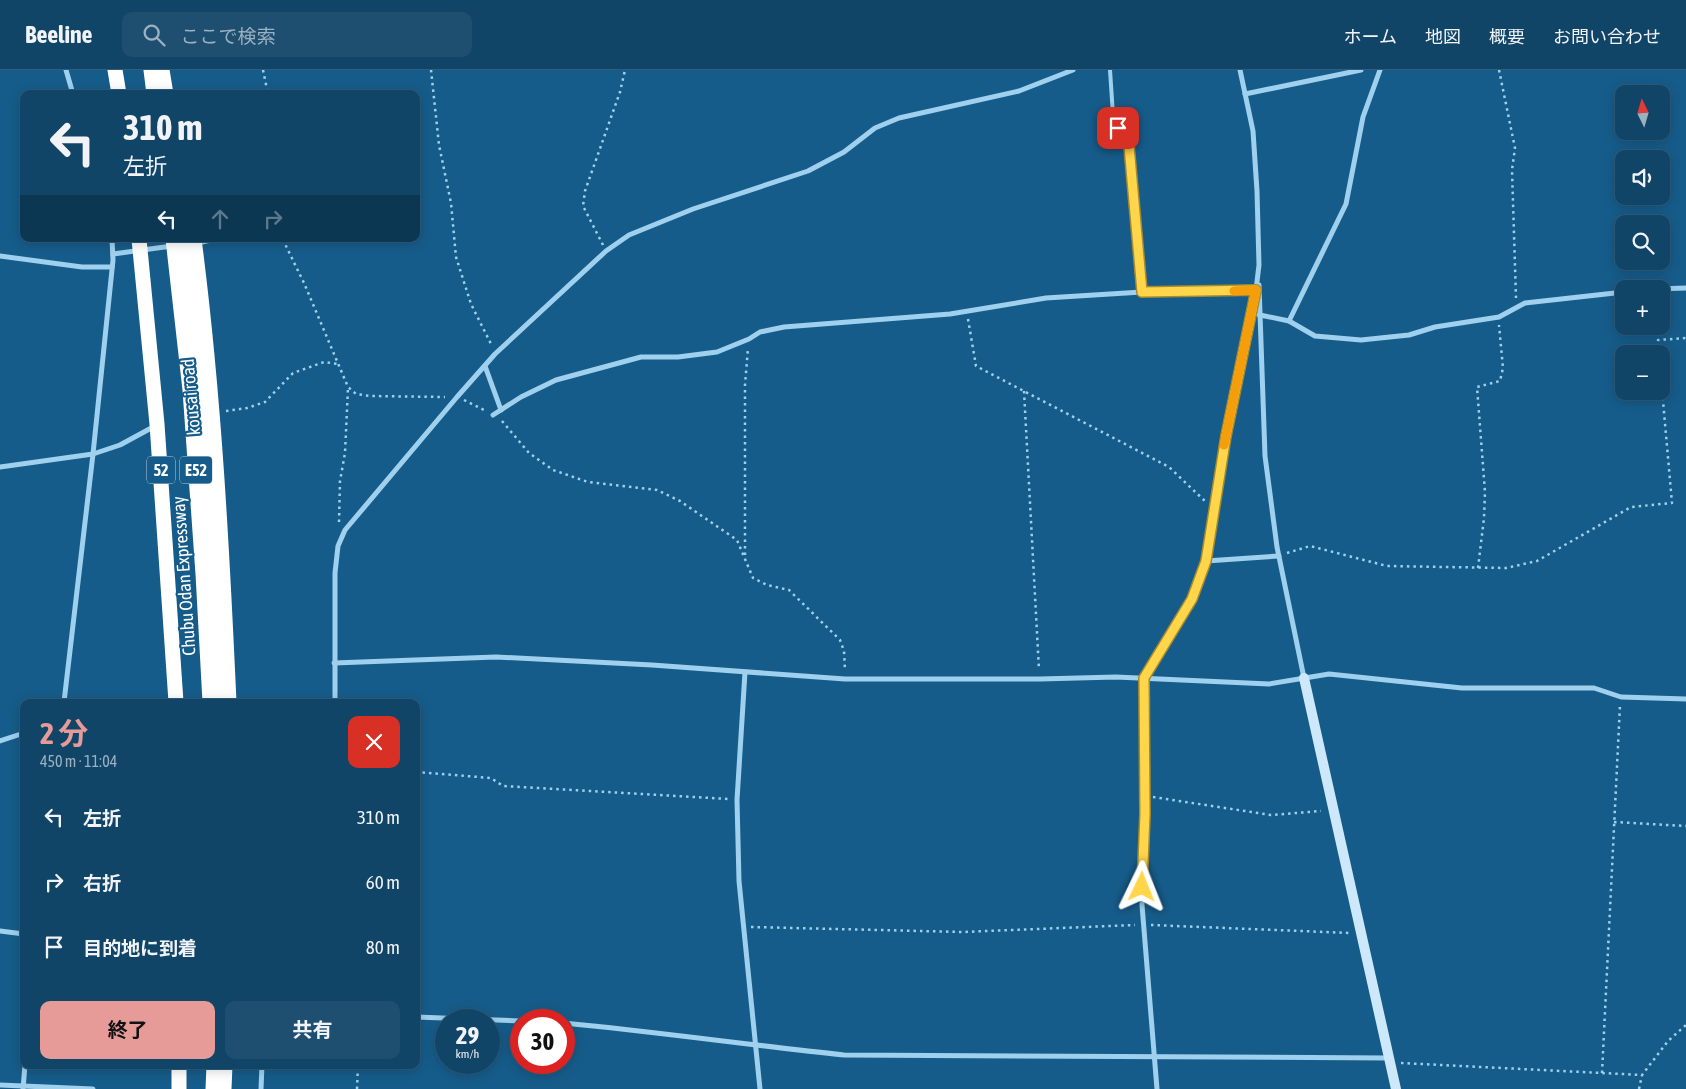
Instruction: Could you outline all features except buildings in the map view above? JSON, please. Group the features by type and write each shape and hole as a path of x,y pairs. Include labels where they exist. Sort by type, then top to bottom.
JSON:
{"highway":[{"path":"116,70 118,90"},
{"path":"151,70 154,90"},
{"path":"162,70 165,90"},
{"path":"170,70 173,90"},
{"name":"Chubu Odan Expressway","path":"173,242 190,390 210,699"},
{"name":"Chubu Odan Expressway","path":"191,242 215,573 221,699"},
{"name":"kousai road","path":"191,242 212,413 223,567 229,699"},
{"name":"kousai road","path":"140,244 157,424 176,699"},
{"path":"179,1069 179,1089"},
{"path":"213,1089 214,1069"},
{"path":"224,1089 225,1069"},
{"path":"234,1089 235,1069"}],"street":[{"path":"66,70 72,90"},
{"path":"335,699 334,573 338,546 345,530 456,397 495,354 606,251 629,235 693,209 808,171 844,152 874,128 899,118 1019,91 1073,70"},
{"path":"1240,70 1252,131 1257,181 1258,265 1266,456 1279,556 1304,678 1396,1089"},
{"path":"1245,94 1360,70"},
{"path":"1289,321 1346,204 1363,117 1380,70"},
{"path":"64,699 93,454 112,267 112,242"},
{"path":"113,254 140,244 166,242"},
{"path":"0,256 82,267 112,267"},
{"path":"1158,1089 1142,905 1145,796 1144,678 1192,599 1206,561 1226,436 1256,290 1258,265"},
{"path":"1670,289 1686,288"},
{"path":"493,415 521,397 556,380 641,357 678,357 717,352 749,339 760,332 784,328 950,314 1046,298 1142,292 1256,290"},
{"path":"1252,311 1260,315 1289,321 1316,336 1360,340 1409,335 1435,327 1499,318 1524,303 1615,293"},
{"path":"485,366 501,410"},
{"path":"0,467 93,454 120,445 157,424"},
{"path":"1206,561 1279,556"},
{"path":"334,663 496,657 652,665 845,679 1116,677 1268,684 1329,674 1462,688 1594,688 1621,697 1686,699"},
{"path":"745,672 736,800 739,881 760,1089"},
{"path":"0,740 20,734"},
{"path":"0,931 20,934"},
{"path":"420,1017 510,1021"},
{"path":"575,1024 844,1054 1389,1060"},
{"path":"23,1088 25,1069"},
{"path":"261,1089 262,1069"},
{"path":"0,1085 23,1088 93,1089"}],"lane":[{"path":"1110,70 1113,115 1118,128 1129,146 1142,292"}],"path":[{"path":"263,70 267,90"},
{"path":"431,70 439,145 451,203 456,257 471,304 495,354"},
{"path":"606,251 583,206 584,191 620,92 625,70"},
{"path":"1499,70 1515,148 1512,180 1516,296 1520,306"},
{"path":"285,242 348,387 356,394 370,396 456,397 504,422 529,453 553,470 588,482 657,490 680,501 737,540 754,578 767,585 789,590 840,640 844,651 845,679"},
{"path":"967,311 976,366 1169,467 1214,509"},
{"path":"1478,568 1485,492 1477,387 1500,380 1503,368 1499,318"},
{"path":"1658,345 1658,340 1686,338"},
{"path":"745,556 745,385 749,339"},
{"path":"212,413 247,408 265,402 292,373 324,362 338,364"},
{"path":"338,546 340,481 345,453 348,387"},
{"path":"1024,391 1040,679"},
{"path":"1279,556 1310,546 1387,566 1506,568 1537,561 1631,507 1672,503 1663,400"},
{"path":"1602,1073 1621,697"},
{"path":"420,772 491,778 503,786 736,800"},
{"path":"1145,796 1271,815 1333,810"},
{"path":"1614,822 1686,826"},
{"path":"744,927 963,932 1143,924 1360,933"},
{"path":"1639,1089 1642,1075 1668,1041 1686,1025"},
{"path":"1389,1060 1642,1075"},
{"path":"357,1089 358,1069"}],"slow traffic":[{"path":"1224,445 1256,290 1234,291"}],"route":[{"path":"1118,128 1129,146 1142,292 1256,290 1226,436 1205,567 1192,599 1144,678 1145,814 1142,887"}]}
